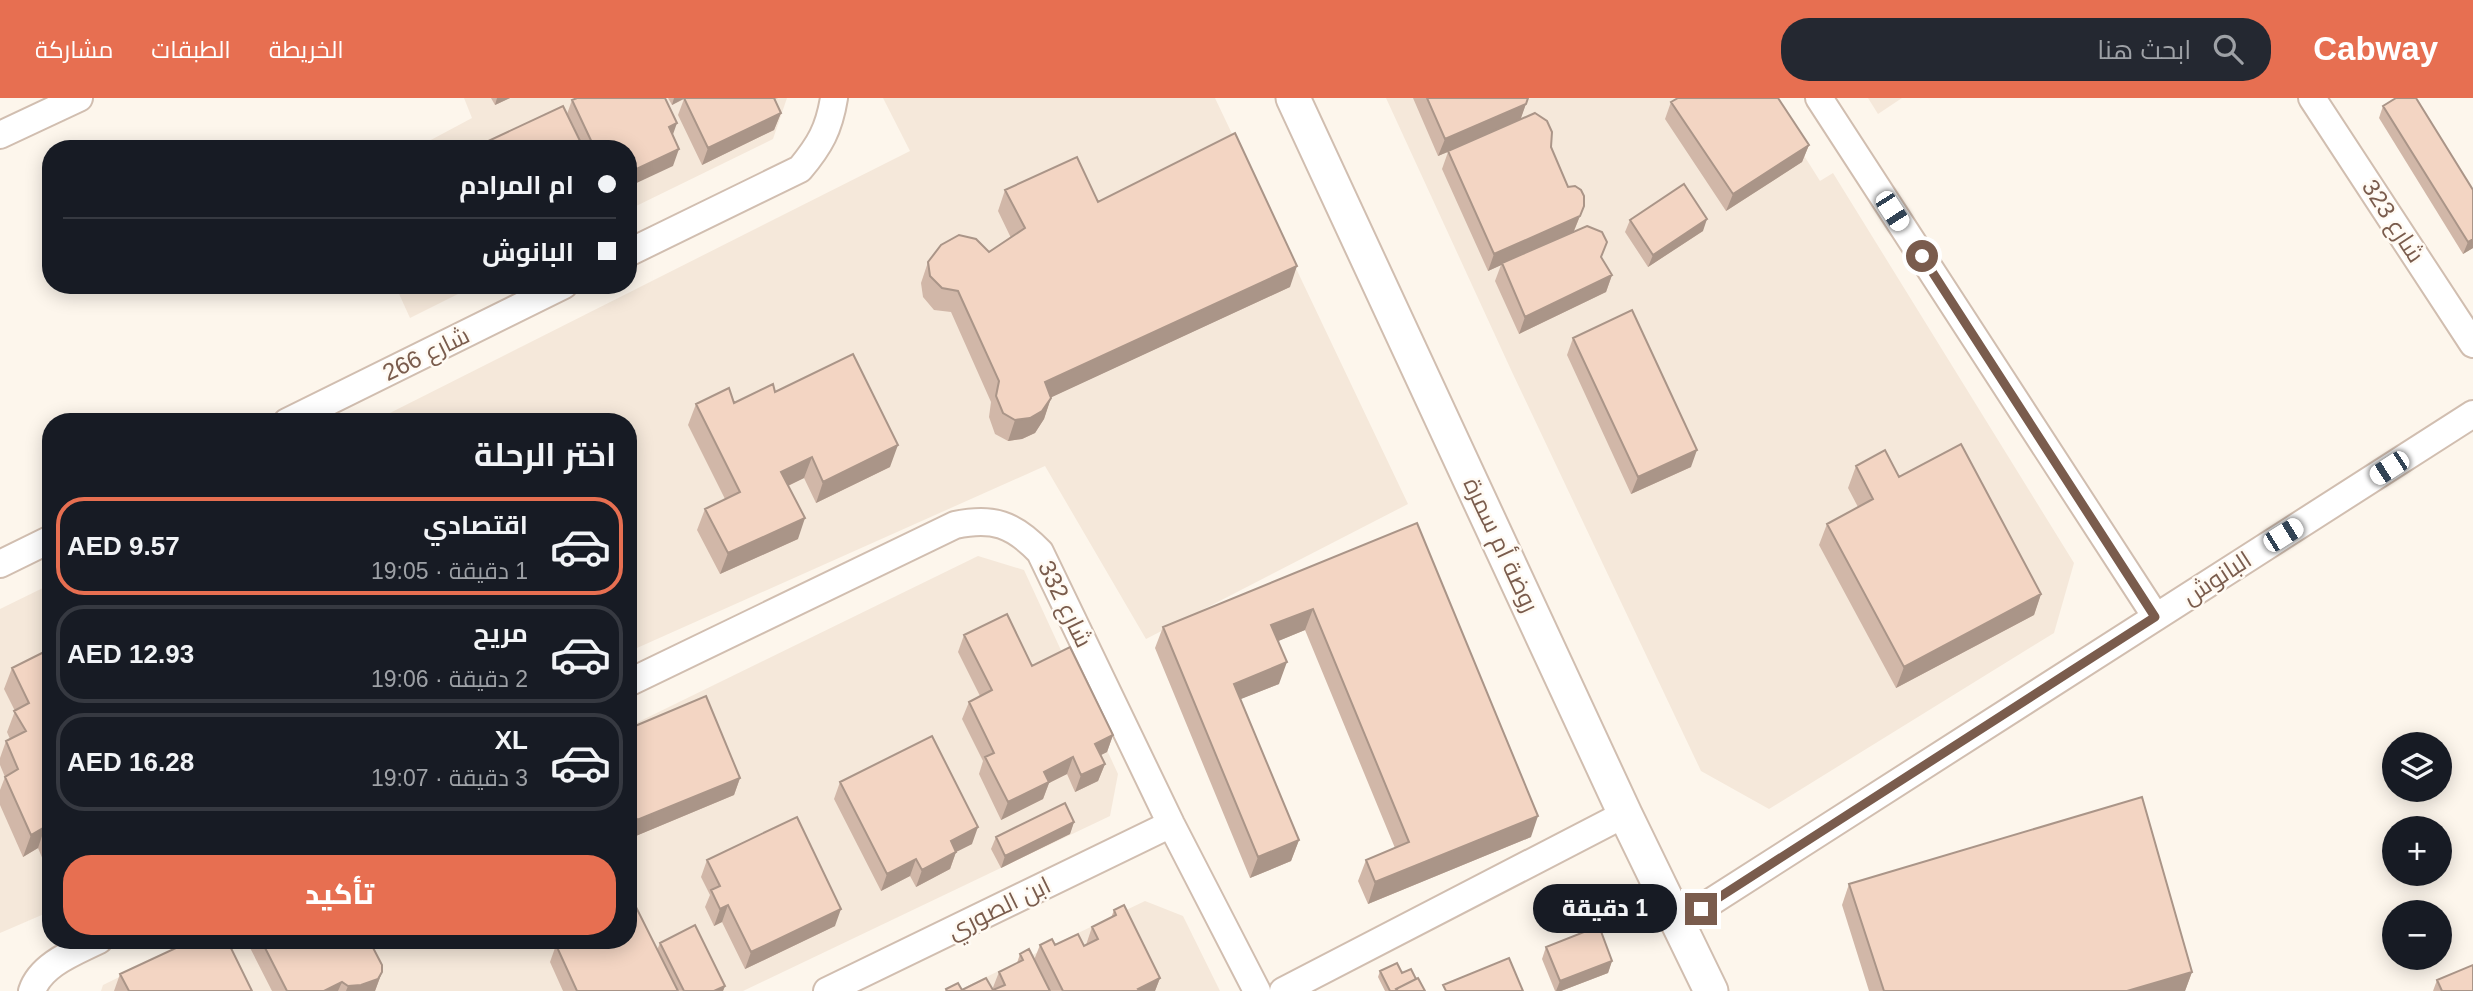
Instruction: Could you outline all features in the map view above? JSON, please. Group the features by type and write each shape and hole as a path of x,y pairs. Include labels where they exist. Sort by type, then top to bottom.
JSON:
{"street":[{"path":"0,135 79,98"},
{"path":"637,249 800,169 817,148 830,122 834,98"},
{"name":"روضة أم سمرة","path":"1293,98 1625,814 1711,991"},
{"path":"1819,98 2155,617"},
{"name":"شارع 323","path":"2312,98 2473,344"},
{"name":"شارع 266","path":"306,413 546,294"},
{"name":"البانوش","path":"1678,923 2473,414"},
{"name":"شارع 332","path":"637,679 955,525 977,520 1007,525 1028,539 1040,552 1171,824 1256,991"},
{"path":"0,564 42,543"},
{"path":"1283,991 1625,814"},
{"name":"ابن الصوري","path":"827,991 1171,824"},
{"path":"32,991 36,978 65,956 80,949"}],"shaded area":[{"path":"464,98 787,98 773,139 637,206 637,140 431,140 472,118"},
{"path":"883,98 1215,98 1408,504 1146,639 1045,466 637,648 637,413 390,413 626,294 637,294 637,289 910,151"},
{"path":"1386,98 1768,98 1820,181 1833,173 2074,563 2054,633 1769,809 1701,771"},
{"path":"1868,98 1902,98 1878,114"},
{"path":"399,294 458,294 410,318"},
{"path":"978,556 1024,570 1118,774 1110,816 743,991 101,991 103,985 177,949 637,949 637,723"},
{"path":"42,588 42,915 0,933 0,609"},
{"path":"1145,901 1183,916 1220,991 957,991"}],"building":[{"path":"665,98 677,123 669,127 679,149 637,169 637,140 591,140 572,100"},
{"path":"684,98 774,98 781,113 708,148"},
{"path":"1427,98 1528,98 1526,104 1445,139"},
{"path":"1678,98 1778,98 1809,145 1733,194 1671,102"},
{"path":"2396,98 2416,98 2473,190 2473,239 2468,242 2383,106"},
{"path":"563,106 580,140 490,140"},
{"path":"1535,113 1547,121 1552,132 1551,147 1568,187 1575,186 1581,190 1584,206 1580,216 1494,254 1448,151"},
{"path":"1235,133 1297,266 1045,382 1051,398 1042,411 1030,418 1015,420 1003,413 996,396 999,381 958,291 942,288 930,276 928,262 941,245 959,235 976,239 989,252 1025,228 1005,190 1077,157 1098,202"},
{"path":"1684,184 1707,219 1653,255 1630,220"},
{"path":"1587,226 1602,232 1607,242 1601,257 1612,275 1525,317 1502,263"},
{"path":"1632,310 1697,450 1638,477 1573,338"},
{"path":"853,354 898,445 823,482 812,457 781,472 805,518 728,553 705,509 740,492 696,404 729,388 734,403 773,384 775,392"},
{"path":"1961,444 2041,594 1904,667 1827,524 1873,499 1856,466 1885,450 1899,477"},
{"path":"1417,523 1538,816 1375,882 1366,860 1409,842 1313,609 1271,625 1287,662 1234,684 1299,840 1258,857 1163,627"},
{"path":"1007,614 1032,666 1070,647 1113,735 1095,744 1105,764 1081,775 1073,757 1044,772 1049,782 1008,802 985,757 994,753 969,702 992,690 964,635"},
{"path":"42,653 42,829 31,835 5,777 18,769 6,741 26,731 14,711 29,703 12,668"},
{"path":"706,696 740,778 637,820 637,725"},
{"path":"932,736 978,827 951,841 956,852 922,870 916,859 887,874 840,782"},
{"path":"2142,797 2192,972 2127,991 1884,991 1849,884"},
{"path":"1065,803 1074,822 1005,856 996,837"},
{"path":"797,817 841,909 751,952 728,905 720,909 711,890 720,886 707,860"},
{"path":"1124,905 1160,978 1138,989 1140,991 1063,991 1040,945 1052,939 1055,945 1078,934 1084,946 1098,939 1092,927 1116,915 1114,910"},
{"path":"637,909 678,991 577,991 558,949 637,949"},
{"path":"695,925 725,986 714,991 684,991 660,943"},
{"path":"1599,926 1612,961 1560,981 1546,947"},
{"path":"174,949 231,949 252,991 129,991 120,974"},
{"path":"266,949 374,949 382,965 378,979 361,985 348,986 342,982 324,991 287,991"},
{"path":"1029,949 1050,991 947,991 946,989 958,983 962,990 986,978 993,990 1005,985 999,972 1023,960 1020,954"},
{"path":"1509,958 1523,991 1446,991 1443,985"},
{"path":"1397,963 1402,973 1411,969 1416,979 1390,991 1380,971"},
{"path":"2473,965 2473,991 2442,991 2437,980"},
{"path":"1418,978 1425,991 1397,991 1396,989"}],"route":[{"path":"1701,909 2155,617 1922,256"}]}
